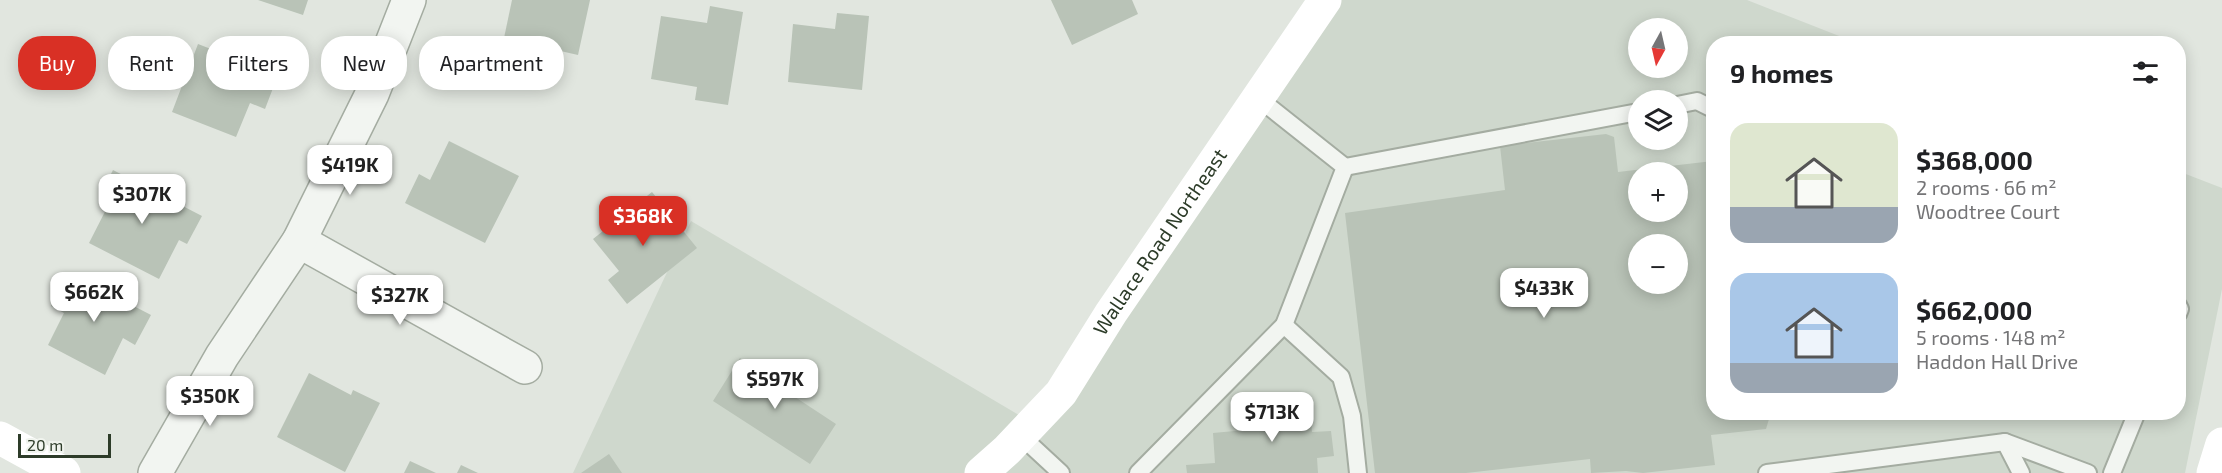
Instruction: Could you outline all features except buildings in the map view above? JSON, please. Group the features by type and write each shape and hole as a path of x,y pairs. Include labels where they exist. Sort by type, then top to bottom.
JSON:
{"street":[{"path":"155,473 222,356 299,241 372,94 409,0"},
{"name":"Wallace Road Northeast","path":"981,473 1060,393 1325,0"},
{"path":"299,241 525,367"},
{"path":"0,438 64,473"},
{"path":"2213,473 2222,444"}],"lane":[{"path":"1258,98 1345,167 1628,114"},
{"path":"1688,103 1697,101 1706,106"},
{"path":"1138,473 1284,325 1345,167"},
{"path":"1284,325 1341,377 1352,416 1358,473"},
{"path":"2112,473 2134,420"},
{"path":"1020,435 1061,473"},
{"path":"1767,473 2005,442 2088,473"},
{"path":"2005,442 2021,473"}],"shaded area":[{"path":"1326,0 1747,0 1839,36 1706,36 1706,420 2186,420 2186,174 2222,188 2222,289 2185,473 573,473 691,221 1029,421"}]}
